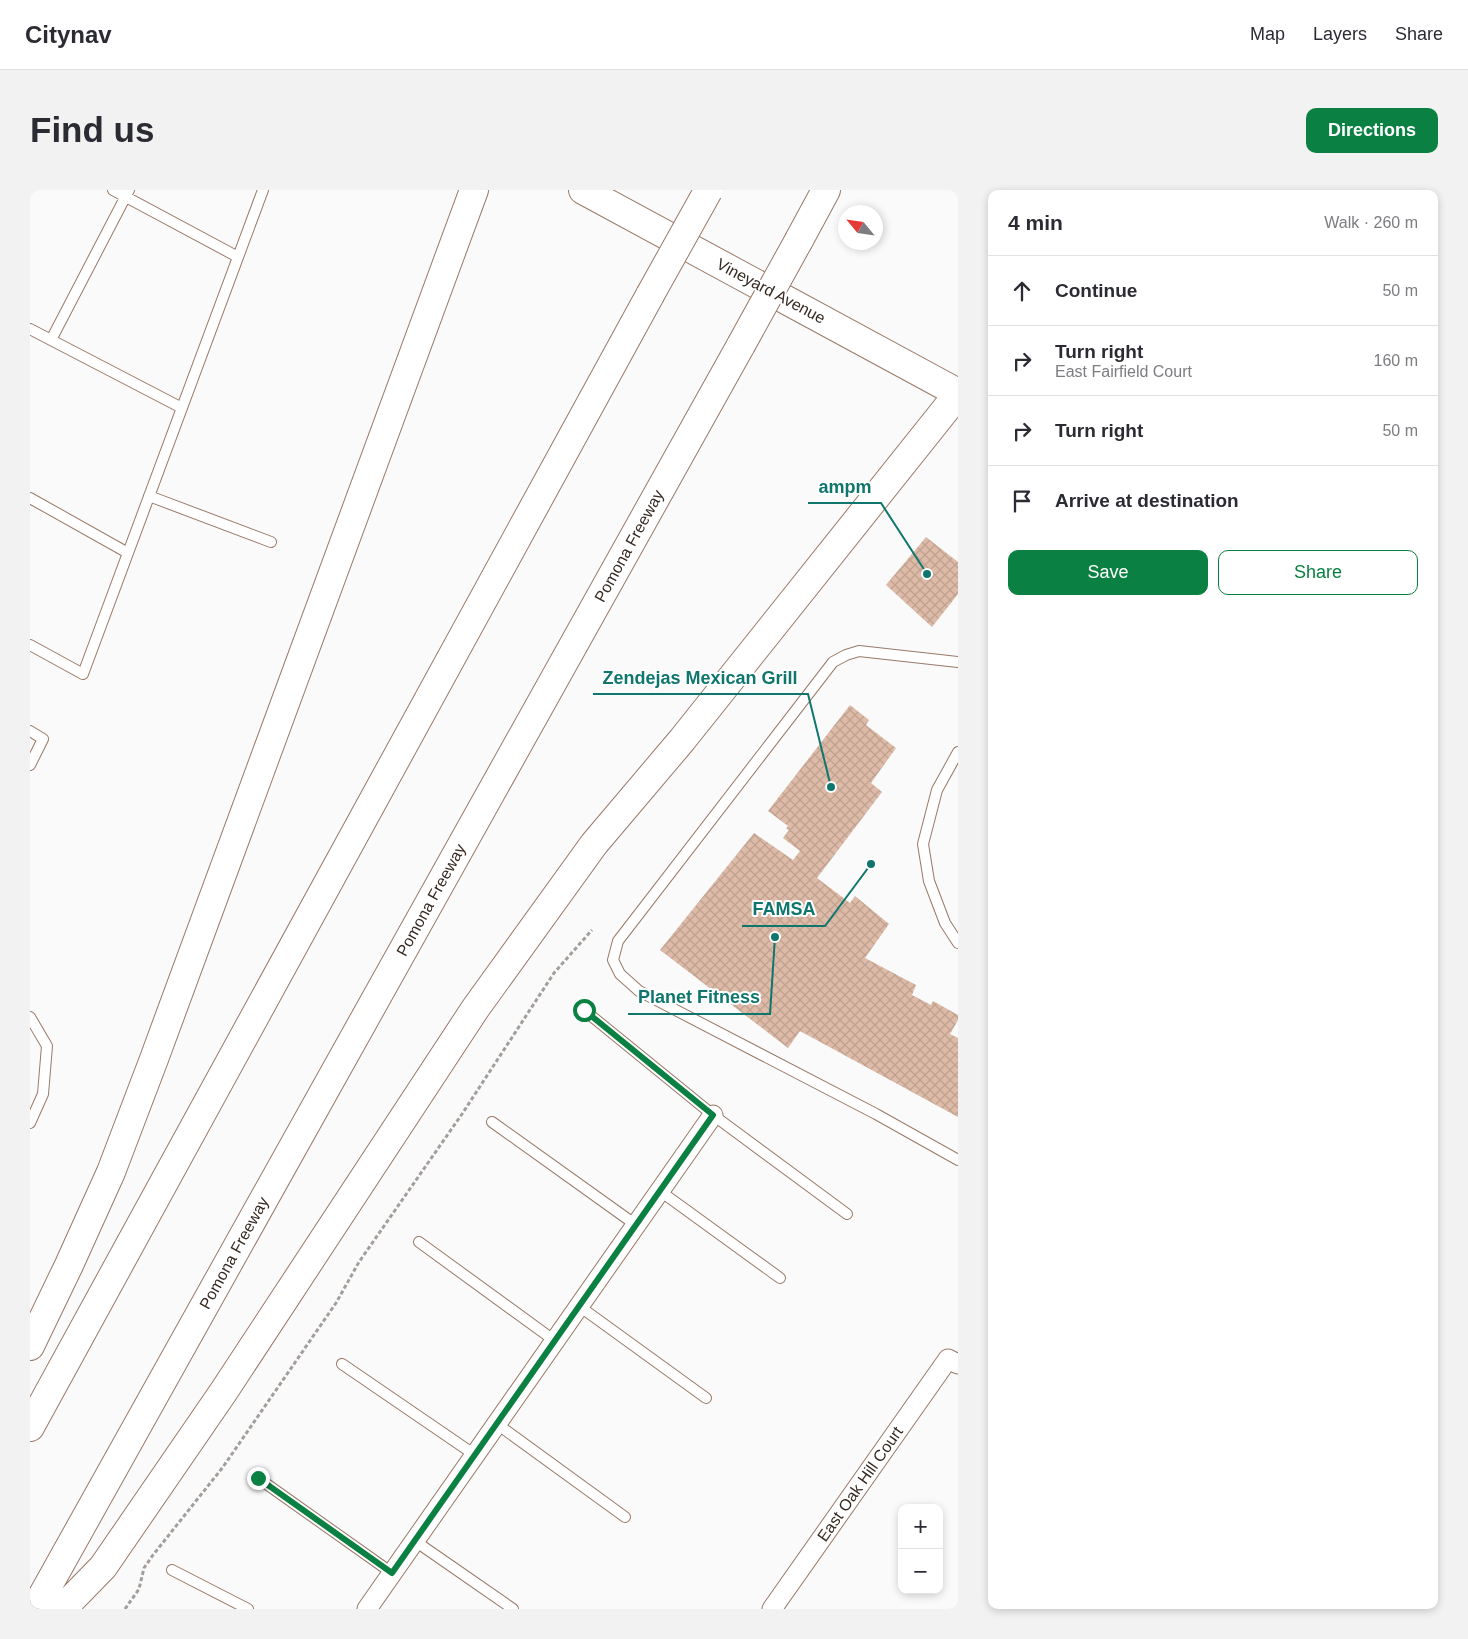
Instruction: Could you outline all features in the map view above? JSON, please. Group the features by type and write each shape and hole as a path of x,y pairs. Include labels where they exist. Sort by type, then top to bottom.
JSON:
{"main road":[{"path":"30,1346 111,1172 474,190"},
{"name":"Vineyard Avenue","path":"583,190 958,394"},
{"path":"30,1427 708,190"},
{"name":"Pomona Freeway","path":"35,1609 826,190"},
{"path":"62,1609 108,1559 224,1391 476,1009 594,844 687,734 958,394"}],"street":[{"path":"367,1609 713,1115"},
{"name":"East Oak Hill Court","path":"772,1609 953,1362"}],"lane":[{"path":"113,190 127,193 238,257"},
{"path":"30,645 83,674 263,190"},
{"path":"51,340 127,193"},
{"path":"30,329 182,408"},
{"path":"149,496 271,542"},
{"path":"30,498 128,553"},
{"path":"958,662 859,651 833,662 618,941 613,960 620,974 639,991 876,1114 958,1160"},
{"path":"30,731 43,739 30,765"},
{"path":"958,752 937,790 923,844 929,881 945,923 958,943"},
{"path":"584,1010 713,1115 847,1214"},
{"path":"30,1017 47,1046 43,1094 30,1123"},
{"path":"492,1122 636,1225"},
{"path":"660,1191 780,1278"},
{"path":"419,1242 555,1341"},
{"path":"579,1306 706,1398"},
{"path":"342,1364 475,1455"},
{"path":"497,1424 625,1518"},
{"path":"258,1478 392,1573"},
{"path":"415,1541 513,1609"},
{"path":"172,1570 248,1609"}],"path":[{"path":"125,1609 139,1589 144,1568 223,1467 336,1303 359,1262 462,1114 554,973 592,930"}],"building":[{"path":"926,537 958,562 958,594 932,627 886,585"},
{"path":"850,705 869,720 866,725 896,748 871,783 882,792 817,878 850,903 855,896 889,924 865,958 916,985 912,995 931,1005 933,1001 958,1015 958,1020 950,1034 958,1038 958,1117 800,1031 788,1048 660,950 754,833 793,860 800,851 783,838 789,830 786,829 788,826 768,811"}],"place":[{"name":"ampm","path":"927,574"},
{"name":"Zendejas Mexican Grill","path":"831,787"},
{"name":"FAMSA","path":"871,864"},
{"name":"Planet Fitness","path":"775,937"}],"route":[{"path":"258,1478 392,1573 713,1115 584,1010"}]}
